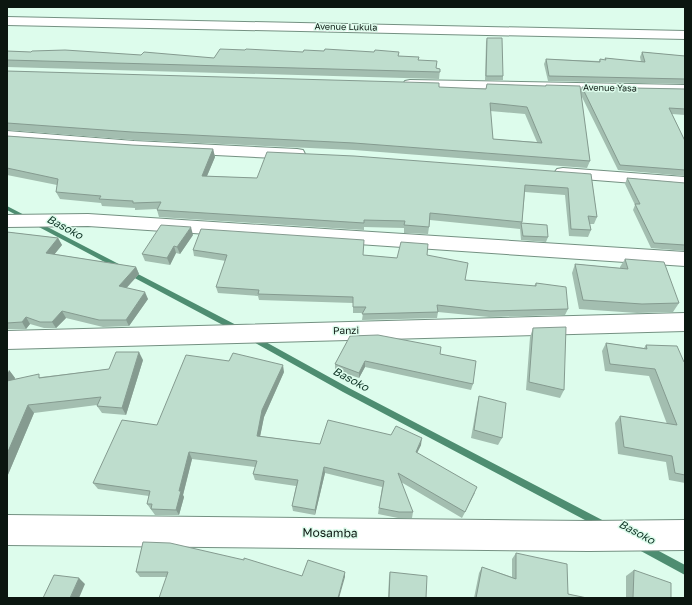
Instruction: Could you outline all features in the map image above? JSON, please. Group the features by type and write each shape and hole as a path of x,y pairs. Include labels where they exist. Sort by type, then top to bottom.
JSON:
{"street":[{"name":"Avenue Lukula","path":"7,21 685,35"},
{"name":"Avenue Yasa","path":"393,83 685,89"},
{"path":"7,136 134,146 315,155"},
{"path":"543,171 685,182"},
{"path":"7,221 88,220 685,259"},
{"name":"Panzi","path":"7,340 685,322"},
{"name":"Mosamba","path":"7,530 653,536 685,535"}],"building":[{"path":"487,38 502,38 503,76 486,76"},
{"path":"220,49 303,52 304,50 324,51 325,49 399,52 398,56 419,57 418,60 437,61 436,68 440,69 440,72 7,60 7,51 31,52 65,50 141,55 144,52 214,58"},
{"path":"642,52 685,56 685,79 549,76 546,59 600,62 600,59 606,60 605,58 645,62"},
{"path":"7,71 439,83 439,87 486,89 487,84 580,86 590,161 354,143 132,132 7,123","holes":["490,103 527,107 542,143 493,139"]},
{"path":"582,87 685,89 685,109 669,108 685,141 685,170 620,165"},
{"path":"7,136 213,149 202,176 257,178 267,152 354,156 591,174 597,217 588,216 591,230 571,229 568,188 525,185 522,222 430,213 429,227 404,225 405,221 364,220 364,223 157,210 161,202 133,203 133,201 99,199 101,196 56,192 58,179 7,168"},
{"path":"627,178 685,183 685,245 654,243 635,204 640,204"},
{"path":"521,223 547,225 548,237 523,236"},
{"path":"161,225 191,227 177,247 174,246 167,258 142,254"},
{"path":"201,229 364,240 363,255 397,258 401,242 428,244 427,255 468,263 465,280 536,286 536,283 566,287 568,309 490,311 437,305 438,312 362,314 366,307 353,307 353,297 258,294 259,290 216,287 227,255 193,250"},
{"path":"7,232 58,238 46,253 136,267 119,286 145,292 126,320 99,320 62,311 52,322 40,322 26,317 22,322 7,323"},
{"path":"625,259 664,262 679,303 642,304 583,300 575,264 628,269"},
{"path":"566,327 564,390 529,382 533,328"},
{"path":"378,335 441,347 440,354 476,361 473,384 365,361 359,373 335,364 350,336"},
{"path":"606,343 647,349 646,345 677,346 685,362 685,475 675,473 672,456 624,447 620,416 677,425 655,369 610,364"},
{"path":"116,352 139,352 122,408 97,406 101,397 28,405 7,454 7,381 39,374 39,378 109,369"},
{"path":"233,353 283,365 262,410 257,436 320,444 328,420 391,435 396,426 422,438 416,452 477,487 465,512 398,473 413,512 399,512 379,508 384,481 324,467 315,510 292,506 298,480 253,474 257,461 189,452 179,491 181,491 176,510 151,509 152,504 147,504 150,491 93,483 122,420 157,425 186,355 229,361"},
{"path":"479,396 506,403 502,438 474,430"},
{"path":"143,542 170,543 244,560 244,558 302,576 308,560 345,572 338,598 159,598 168,572 136,572"},
{"path":"516,553 567,564 568,594 587,598 476,598 482,567 516,579"},
{"path":"634,570 671,583 671,598 633,598"},
{"path":"390,572 427,576 426,598 389,598"},
{"path":"54,575 79,578 70,598 43,598"}],"waterway":[{"name":"Basoko","path":"7,208 239,330"},
{"name":"Basoko","path":"253,338 346,390 603,525"},
{"name":"Basoko","path":"642,547 685,570"}]}
